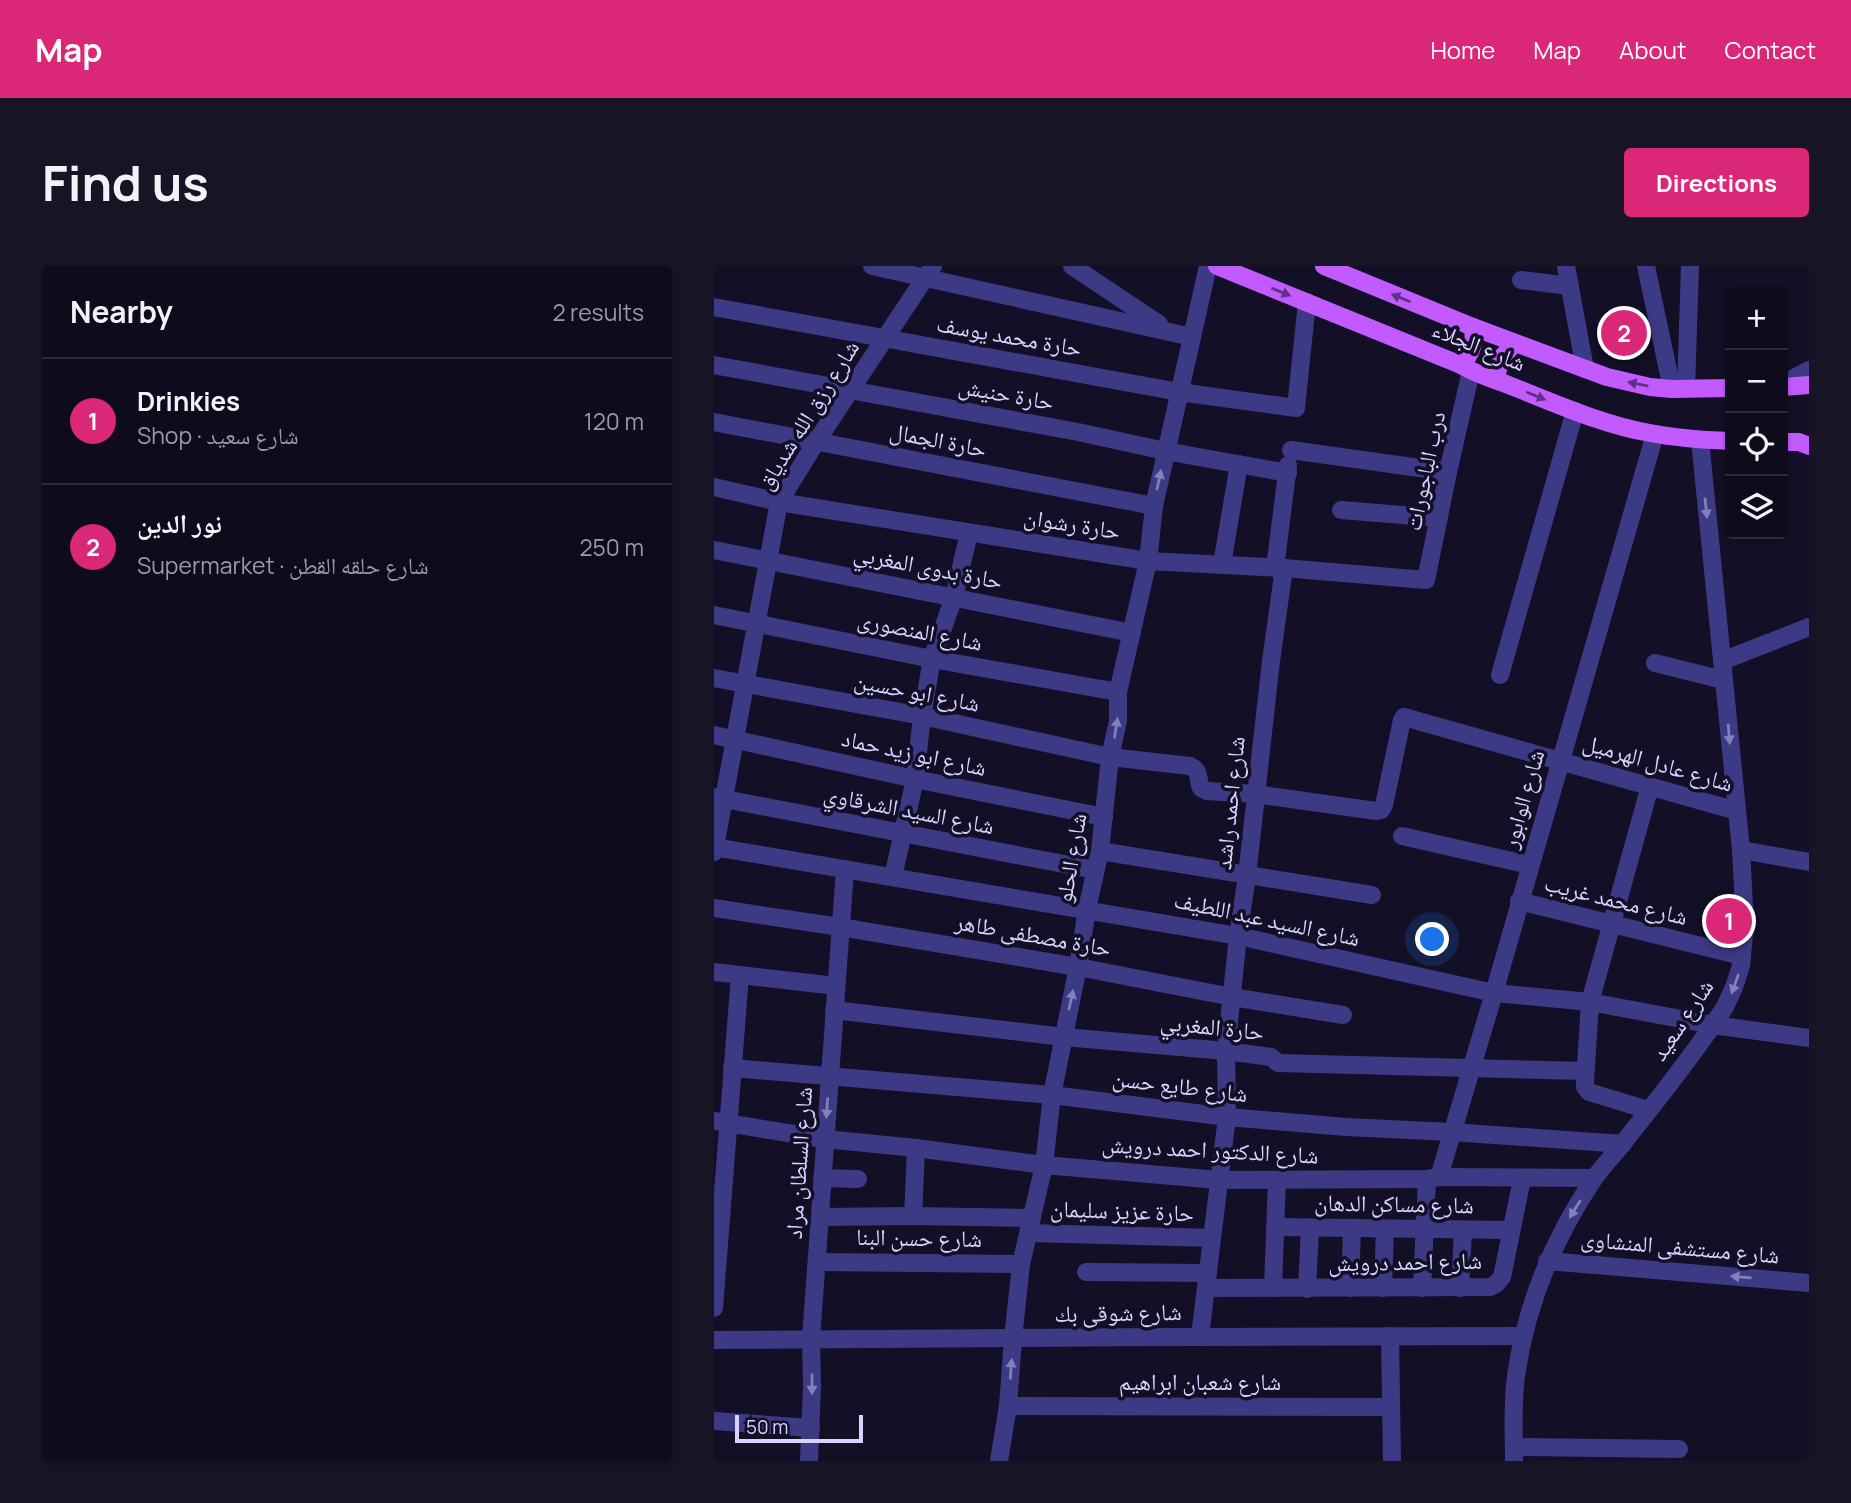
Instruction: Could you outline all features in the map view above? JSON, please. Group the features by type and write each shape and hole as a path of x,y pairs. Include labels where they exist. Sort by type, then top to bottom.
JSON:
{"main road":[{"name":"شارع الجلاء","path":"1217,266 1575,411 1655,434 1725,441"},
{"name":"شارع الجلاء","path":"1324,266 1346,271 1473,327 1628,382 1679,389 1725,388"},
{"path":"1466,368 1475,338 1473,327"},
{"path":"1495,379 1502,357 1515,343"},
{"path":"1788,385 1809,385"},
{"path":"1788,442 1809,446"}],"street":[{"path":"872,266 929,272 1192,337"},
{"path":"1072,266 1170,331"},
{"name":"شارع الحلو","path":"999,1461 1008,1406 1021,1264 1044,1165 1052,1095 1100,851 1110,757 1118,721 1118,692 1148,561 1154,506 1165,451 1208,266"},
{"path":"1566,266 1586,369"},
{"path":"1646,266 1679,389"},
{"path":"1679,389 1690,266"},
{"name":"شارع رزق الله شدياق","path":"714,852 719,798 734,739 779,502 929,272"},
{"path":"1521,280 1570,286"},
{"name":"حارة محمد يوسف","path":"714,307 1180,392 1296,408 1307,302"},
{"name":"حارة حنيش","path":"714,365 1239,464 1289,462 1448,472"},
{"name":"درب الباجورات","path":"1426,580 1466,368"},
{"path":"1788,382 1809,370"},
{"path":"1500,674 1575,411"},
{"name":"حارة الجمال","path":"714,422 1154,506"},
{"name":"شارع الوابور","path":"1422,1288 1424,1230 1433,1178 1452,1132 1494,993 1655,434"},
{"name":"شارع سعيد","path":"1514,1454 1516,1378 1523,1336 1547,1261 1594,1178 1623,1144 1725,1007 1734,987 1742,956 1745,925 1741,850 1700,440"},
{"name":"شارع احمد راشد","path":"1200,1336 1227,1117 1226,1051 1271,662 1289,462"},
{"path":"1222,564 1239,464"},
{"name":"حارة رشوان","path":"714,488 779,502 1148,561 1426,580"},
{"path":"1341,510 1439,518"},
{"path":"893,877 915,779 932,659 954,597 969,533"},
{"name":"حارة بدوى المغربي","path":"714,550 1132,634"},
{"name":"شارع المنصورى","path":"714,615 932,659 1118,692"},
{"path":"1721,662 1809,627"},
{"path":"1655,663 1723,680"},
{"name":"شارع ابو حسين","path":"714,678 922,716 1110,757 1189,766 1196,768 1200,788 1207,791 1255,794"},
{"name":"شارع عادل الهرميل","path":"1255,794 1381,810 1404,717 1737,811"},
{"name":"شارع ابو زيد حماد","path":"714,735 1104,817"},
{"path":"1648,1110 1589,1092 1585,1087 1590,1002 1650,786"},
{"name":"شارع السيد الشرقاوي","path":"719,798 1096,870"},
{"path":"1402,836 1529,865"},
{"name":"شارع السيد عبد اللطيف","path":"714,847 1238,936 1494,993 1590,1002 1713,1025 1809,1038"},
{"path":"1741,850 1809,862"},
{"path":"1100,851 1372,895"},
{"name":"شارع السلطان مراد","path":"809,1461 811,1339 845,869"},
{"name":"شارع محمد غريب","path":"1519,901 1742,956"},
{"name":"حارة مصطفى طاهر","path":"714,908 1078,967 1343,1015"},
{"path":"714,972 836,986"},
{"path":"714,1308 721,1122 732,1068 740,975"},
{"name":"حارة المغربي","path":"834,1010 1064,1037 1226,1051 1270,1058 1279,1063 1586,1070"},
{"name":"شارع طايع حسن","path":"732,1068 1052,1095 1227,1117 1623,1144"},
{"name":"شارع الدكتور احمد درويش","path":"721,1122 825,1139 1044,1165 1219,1180 1594,1178"},
{"path":"913,1216 916,1148"},
{"path":"822,1178 858,1179"},
{"name":"شارع احمد درويش","path":"1086,1272 1207,1280 1273,1288 1490,1287 1502,1277 1522,1179"},
{"path":"1273,1288 1277,1180"},
{"name":"حارة عزيز سليمان","path":"820,1217 913,1216 1212,1238"},
{"name":"شارع مساكن الدهان","path":"1275,1227 1511,1230"},
{"path":"1307,1289 1310,1228"},
{"path":"1349,1288 1352,1228"},
{"path":"1383,1288 1385,1229"},
{"path":"1460,1288 1463,1230"},
{"name":"شارع مستشفى المنشاوى","path":"1547,1261 1809,1283"},
{"name":"شارع حسن البنا","path":"817,1262 1021,1264"},
{"path":"1390,1336 1392,1461"},
{"name":"شارع شوقى بك","path":"714,1340 1523,1336"},
{"name":"شارع شعبان ابراهيم","path":"1008,1406 1391,1407"},
{"path":"714,1421 811,1428"},
{"path":"1514,1454 1679,1449"}],"place":[{"name":"نور الدين","path":"1624,333"},
{"name":"Drinkies","path":"1729,921"}]}
